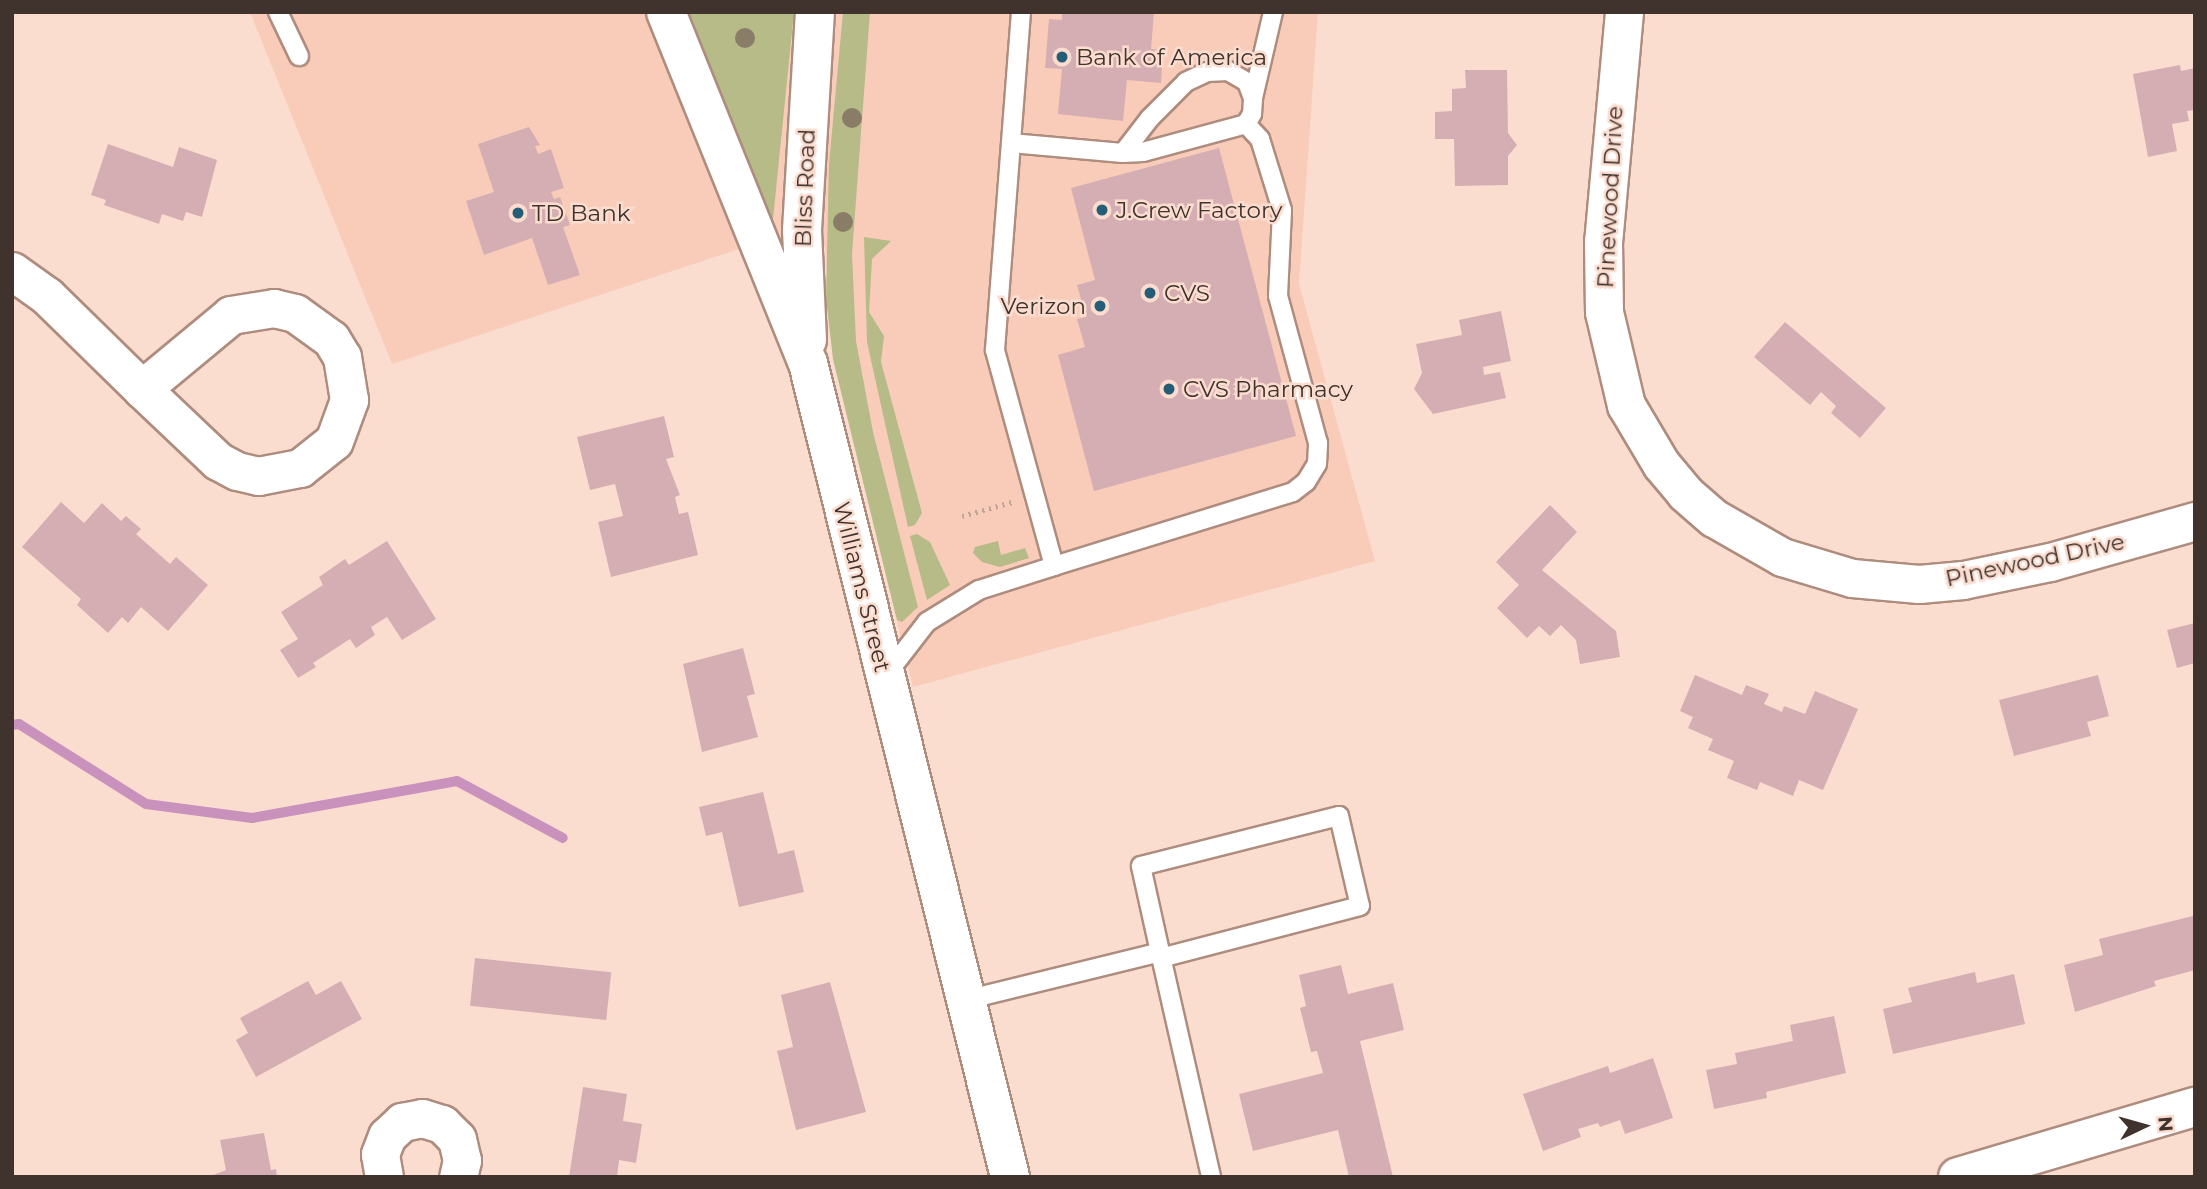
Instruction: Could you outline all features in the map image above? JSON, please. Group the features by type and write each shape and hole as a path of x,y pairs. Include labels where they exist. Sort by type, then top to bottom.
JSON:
{"main road":[{"name":"Williams Street","path":"667,12 807,363 1010,1177"},
{"name":"Bliss Road","path":"807,363 802,230 815,12"},
{"path":"1958,1177 2195,1107"}],"street":[{"name":"Pinewood Drive","path":"1623,12 1603,241 1604,312 1626,405 1661,464 1685,493 1725,526 1782,557 1852,578 1919,584 1963,580 2050,562 2195,521"},
{"path":"12,271 47,296 142,389 218,461 258,476 290,471 319,456 334,440 349,400 342,357 331,339 295,313 274,308 231,315 142,389"},
{"path":"384,1177 380,1154 387,1136 402,1122 422,1118 442,1124 457,1139 462,1160 458,1177"}],"lane":[{"path":"278,12 299,56"},
{"path":"1021,12 995,350 1054,566"},
{"path":"1011,143 1124,153 1246,124 1252,114 1253,98 1273,12"},
{"path":"1124,153 1150,118 1186,82 1207,72 1228,71 1247,82 1253,98"},
{"path":"884,678 927,622 979,590 1293,492 1306,482 1317,464 1318,443 1278,296 1282,210 1260,139 1246,124"},
{"path":"965,1000 1160,955 1360,906 1339,816 1141,866 1160,955 1211,1177"}],"path":[{"path":"962,516 1016,501"}],"shaded area":[{"path":"250,12 1318,12 1299,284 1375,561 913,687 833,359 825,246 742,248 392,364"}],"green space":[{"path":"689,12 794,12 773,219 764,207"},
{"path":"843,12 870,12 852,254 856,341 873,432 918,607 902,622 897,620 833,359 826,299 829,164"},
{"path":"864,237 891,241 872,259 869,312 884,336 881,362 922,513 915,525 908,527 867,342"},
{"path":"917,534 930,542 950,585 927,600 910,536"},
{"path":"998,541 1001,555 1025,548 1029,558 1000,567 982,562 973,553 975,547"}],"building":[{"path":"1062,12 1154,12 1151,49 1163,50 1161,83 1127,80 1123,121 1058,114 1062,69 1045,68 1049,19 1062,20"},
{"path":"2180,65 2181,71 2195,68 2195,110 2187,111 2189,121 2172,124 2177,151 2148,157 2133,74"},
{"path":"1465,70 1507,70 1508,133 1517,145 1508,156 1508,185 1455,186 1454,139 1435,139 1435,112 1452,111 1452,89 1466,88"},
{"name":"TD Bank","path":"529,127 540,145 535,146 538,154 551,149 564,188 551,192 554,199 560,197 570,225 563,227 580,275 548,285 532,238 484,255 466,201 494,192 478,144"},
{"path":"108,144 173,167 179,147 217,160 202,217 186,212 183,221 162,214 159,224 104,205 106,200 91,195"},
{"path":"1219,148 1296,436 1094,491 1058,355 1085,347 1077,319 1086,317 1077,285 1095,280 1071,188"},
{"path":"1501,311 1511,361 1483,367 1484,375 1500,372 1506,398 1433,414 1414,389 1422,373 1416,344 1462,335 1459,320"},
{"path":"1785,322 1886,408 1860,438 1831,413 1836,406 1821,392 1810,405 1754,357"},
{"path":"664,416 674,457 666,459 680,495 675,497 679,514 688,512 698,555 611,577 598,522 623,516 615,484 590,490 577,437"},
{"path":"61,502 84,523 102,503 121,521 126,516 141,529 136,534 170,564 176,557 208,585 168,631 141,607 128,623 122,617 108,633 77,605 81,599 22,547"},
{"path":"1550,505 1577,532 1542,570 1616,631 1620,657 1580,664 1576,640 1561,625 1550,636 1539,626 1527,638 1497,608 1519,585 1496,562"},
{"path":"387,541 436,619 402,640 387,617 371,627 375,635 356,648 350,639 313,663 316,667 298,678 280,650 298,639 281,612 323,585 319,577 345,559 349,565"},
{"path":"2195,623 2195,663 2177,668 2167,630"},
{"path":"743,648 755,694 747,696 758,737 702,752 683,664"},
{"path":"1695,675 1742,695 1746,685 1769,694 1764,704 1782,712 1784,706 1805,714 1815,691 1858,709 1823,790 1799,780 1793,796 1760,782 1757,790 1727,778 1734,761 1708,750 1713,739 1688,728 1693,717 1680,711"},
{"path":"2098,675 2109,716 2087,722 2091,736 2014,756 1999,700"},
{"path":"763,792 778,854 794,850 804,892 739,907 722,832 706,836 699,807"},
{"path":"2193,916 2195,970 2154,981 2156,986 2075,1012 2064,965 2103,955 2099,939"},
{"path":"475,958 611,972 606,1020 470,1006"},
{"path":"1341,965 1348,994 1393,983 1404,1030 1360,1041 1393,1177 1349,1177 1338,1130 1253,1151 1239,1094 1323,1073 1317,1051 1311,1052 1300,1008 1306,1006 1299,975"},
{"path":"1975,972 1977,983 2014,974 2025,1024 1893,1054 1883,1009 1912,1002 1908,988"},
{"path":"308,981 316,995 341,981 362,1019 256,1077 236,1040 248,1033 240,1018"},
{"path":"830,982 866,1112 796,1130 777,1051 793,1047 781,995"},
{"path":"1834,1016 1846,1073 1766,1092 1767,1098 1714,1109 1706,1070 1737,1064 1735,1053 1793,1041 1790,1025"},
{"path":"1653,1058 1673,1118 1625,1134 1620,1120 1600,1127 1598,1123 1578,1129 1581,1137 1543,1151 1523,1094 1608,1066 1610,1073"},
{"path":"583,1087 627,1094 623,1121 642,1124 636,1163 619,1160 617,1177 569,1177"},
{"path":"264,1133 271,1170 276,1169 277,1177 208,1177 226,1170 220,1140"}],"waterway":[{"path":"12,725 19,724 146,804 252,818 457,781 563,838"}],"place":[{"name":"Bank of America","path":"1062,57"},
{"name":"J.Crew Factory","path":"1102,210"},
{"name":"TD Bank","path":"518,213"},
{"name":"CVS","path":"1150,293"},
{"name":"Verizon","path":"1100,306"},
{"name":"CVS Pharmacy","path":"1169,389"}]}
